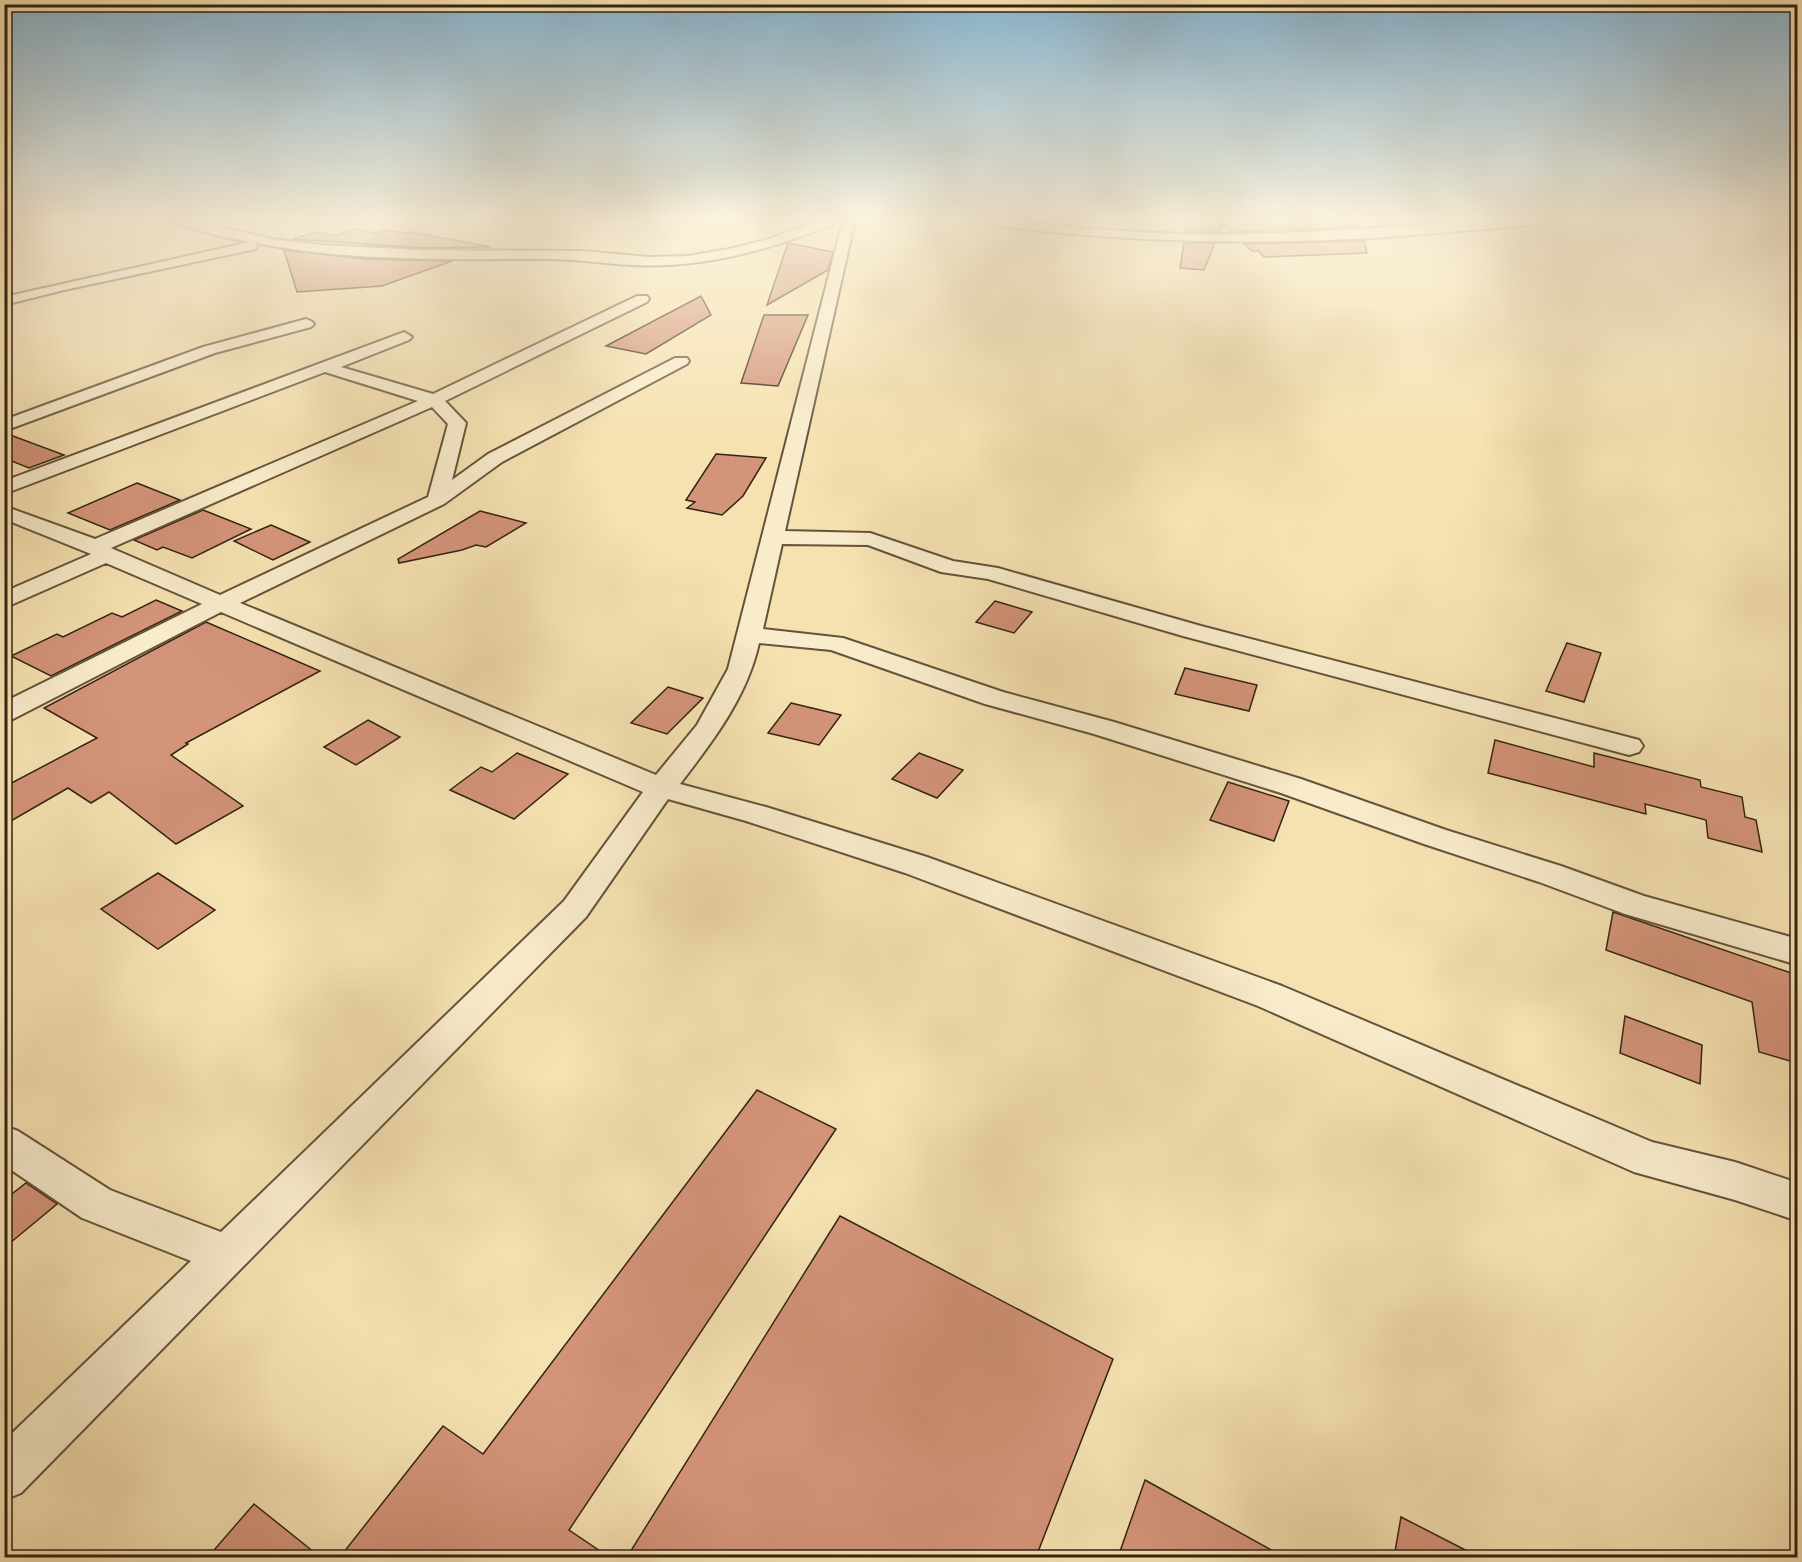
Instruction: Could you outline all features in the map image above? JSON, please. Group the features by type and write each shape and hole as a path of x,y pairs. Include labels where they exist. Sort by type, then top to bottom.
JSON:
{"street":[{"path":"4,301 36,293"},
{"path":"4,1476 575,909 661,788 710,728 741,669 832,293"},
{"path":"4,601 101,551 434,400 642,298"},
{"path":"4,426 209,350 298,323"},
{"path":"4,488 404,337"},
{"path":"4,713 221,603 437,500 495,458 681,361"},
{"path":"325,367 434,400 457,423 437,500"},
{"path":"4,512 661,788 756,814 916,865 1270,996 1648,1159 1735,1181 1797,1202"},
{"path":"773,537 870,539 949,567 990,573 1204,634 1629,746"},
{"path":"749,635 834,643 994,699 1104,728 1291,786 1550,874 1636,906 1797,952"},
{"path":"4,1143 96,1204 227,1255"}],"building":[{"path":"771,293 788,293 767,305"},
{"path":"701,296 711,315 646,354 606,346"},
{"path":"764,315 808,315 778,386 741,383"},
{"path":"4,433 64,455 29,468 4,458"},
{"path":"716,454 766,458 743,496 722,515 687,508 695,502 686,500"},
{"path":"137,483 180,500 110,530 68,513"},
{"path":"203,510 251,529 192,558 163,547 157,550 134,540"},
{"path":"480,511 526,523 486,547 476,545 399,563 398,559"},
{"path":"271,525 310,542 273,560 234,541"},
{"path":"156,600 182,611 51,676 11,656 57,634 63,637 112,613 122,617"},
{"path":"995,601 1032,612 1014,633 976,622"},
{"path":"206,622 320,671 186,743 188,744 171,755 243,806 176,844 109,792 91,803 68,788 4,825 4,787 97,738 44,708"},
{"path":"1567,643 1601,653 1584,702 1546,691"},
{"path":"1185,668 1257,685 1249,711 1175,694"},
{"path":"668,687 703,698 667,734 631,723"},
{"path":"791,703 841,715 819,745 768,733"},
{"path":"368,720 400,737 356,765 324,747"},
{"path":"1495,740 1594,767 1594,753 1700,780 1701,787 1742,797 1745,817 1756,820 1762,852 1708,838 1706,820 1645,804 1646,814 1488,773"},
{"path":"517,753 568,774 514,819 450,790 481,767 492,772"},
{"path":"919,753 963,770 937,798 892,779"},
{"path":"1228,782 1289,801 1274,841 1210,820"},
{"path":"158,873 215,910 158,949 101,909"},
{"path":"1613,912 1797,975 1797,1063 1759,1052 1752,1002 1606,950"},
{"path":"1625,1016 1702,1045 1700,1084 1620,1053"},
{"path":"757,1090 836,1129 569,1530 609,1557 340,1557 443,1426 483,1454"},
{"path":"26,1183 57,1204 4,1248 4,1200"},
{"path":"840,1216 1113,1359 1036,1557 627,1557"},
{"path":"1145,1480 1284,1557 1118,1557"},
{"path":"254,1504 320,1557 208,1557"},
{"path":"1401,1517 1479,1557 1394,1557"}]}
